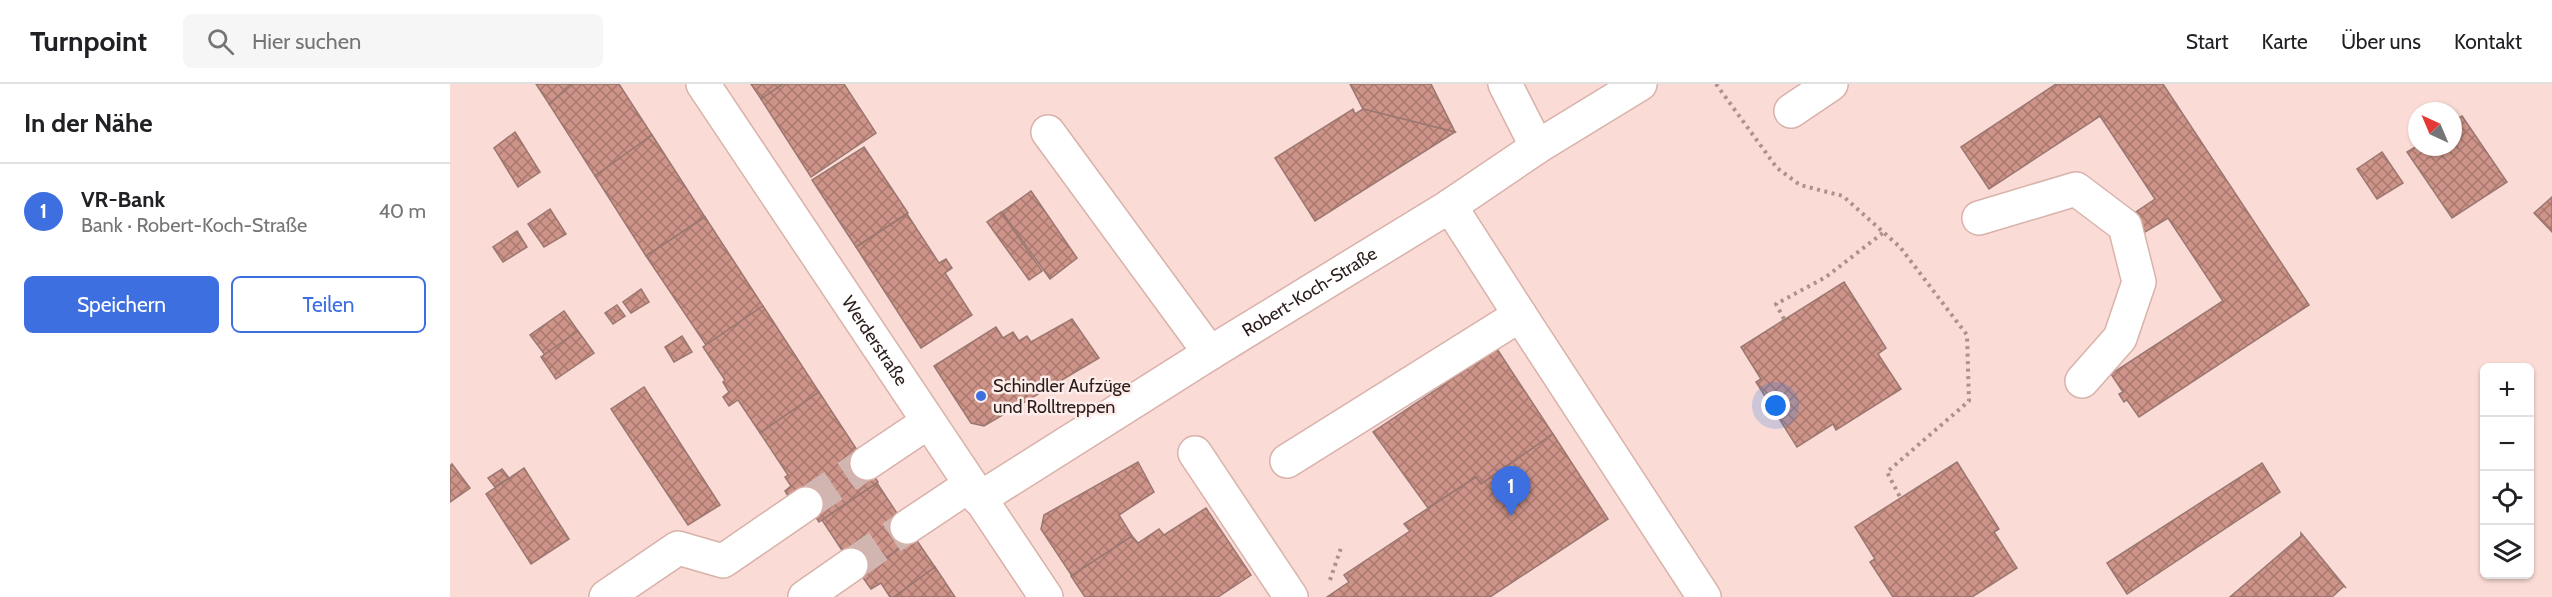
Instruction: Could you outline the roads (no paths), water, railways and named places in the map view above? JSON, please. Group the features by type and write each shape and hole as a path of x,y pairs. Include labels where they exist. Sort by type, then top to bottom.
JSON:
{"street":[{"name":"Werderstraße","path":"703,84 1046,597"},
{"path":"1505,84 1537,147"},
{"name":"Robert-Koch-Straße","path":"907,527 974,492 1210,353 1450,206 1537,147 1640,84"},
{"path":"1791,111 1831,84"},
{"path":"1048,132 1210,353"},
{"path":"1979,218 2076,189 2125,226 2139,282 2120,338 2082,381"},
{"path":"1450,206 1704,597"},
{"path":"1287,461 1520,315"},
{"path":"867,463 928,422"},
{"path":"1195,453 1291,597"},
{"path":"606,597 678,548 723,561 806,504"},
{"path":"805,597 851,565"}],"tunnel":[{"path":"806,504 867,463"},
{"path":"851,565 907,527"}],"place":[{"name":"Schindler Aufzüge und Rolltreppen","path":"981,396"},
{"name":"VR-Bank","path":"1511,516"}]}
